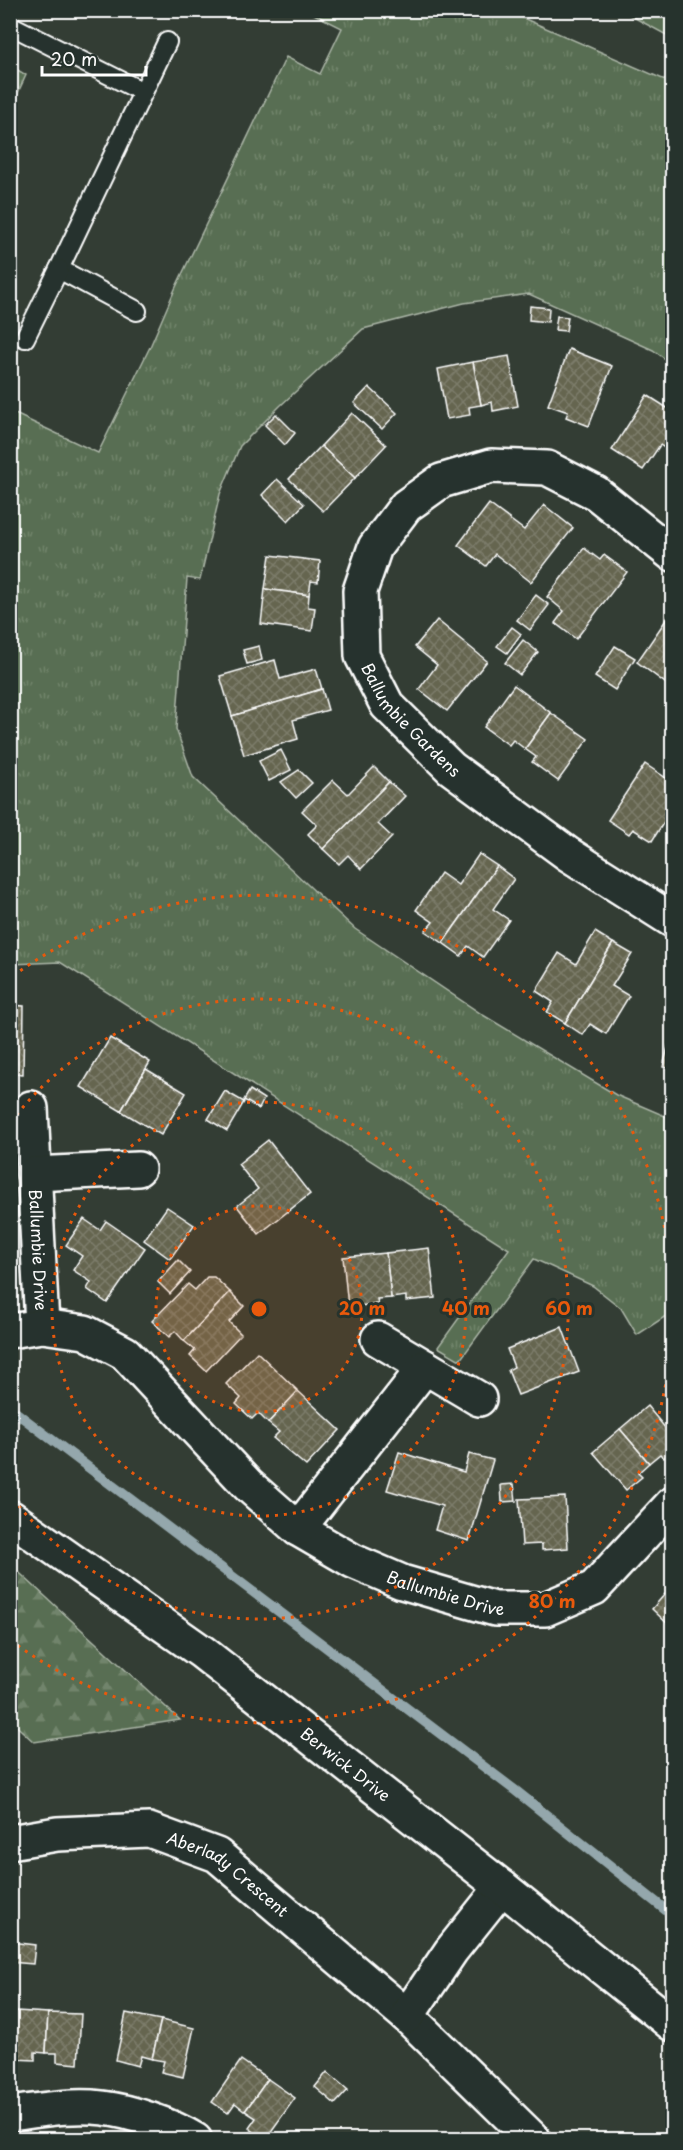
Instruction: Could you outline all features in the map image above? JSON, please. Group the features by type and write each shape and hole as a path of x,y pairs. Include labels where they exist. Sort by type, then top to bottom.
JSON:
{"street":[{"name":"Ballumbie Gardens","path":"672,554 596,493 547,468 491,466 441,481 406,506 375,547 360,591 362,656 387,705 451,768 568,854 672,920"},
{"name":"Ballumbie Drive","path":"32,1108 34,1174 26,1329 85,1332 125,1353 248,1485 298,1529 352,1561 402,1582 495,1609 545,1609 594,1588 672,1504"},
{"name":"Ballumbie Drive","path":"34,1174 138,1169"},
{"path":"378,1339 479,1399"},
{"path":"298,1529 424,1366"},
{"name":"Berwick Drive","path":"10,1516 202,1652 502,1887 672,2024"},
{"name":"Aberlady Crescent","path":"10,1842 57,1834 149,1830 217,1855 407,2016 534,2139"},
{"path":"407,2016 451,1951 502,1887"},
{"path":"10,2114 66,2107 104,2108 140,2118 195,2139"}],"lane":[{"path":"10,26 143,92"},
{"path":"25,338 167,42"},
{"path":"58,269 137,311"}],"green space":[{"path":"308,11 507,11 672,83 672,364 653,350 529,294 464,303 363,329 240,446 220,494 200,580 187,578 176,729 193,777 355,929 483,1015 616,1095 672,1119 672,1312 637,1335 621,1308 593,1286 534,1259 460,1360 438,1347 509,1249 60,962 11,964 11,412 98,453 286,57 320,74 342,28"},
{"path":"622,11 672,11 672,38"},
{"path":"11,66 26,75 11,108"},
{"path":"11,1565 180,1720 34,1742 11,1721"}],"building":[{"path":"530,306 549,308 548,322 529,320"},
{"path":"557,316 568,317 566,331 555,330"},
{"path":"569,349 612,366 589,426 566,417 568,412 548,405"},
{"path":"509,356 518,406 493,411 492,402 481,405 473,362"},
{"path":"473,362 481,405 469,407 470,415 447,419 438,369"},
{"path":"369,387 397,413 382,429 354,403"},
{"path":"647,395 672,411 672,453 660,445 643,470 612,450"},
{"path":"352,413 386,445 355,478 321,446"},
{"path":"276,414 295,433 285,445 265,425"},
{"path":"321,446 355,478 323,511 289,479"},
{"path":"277,479 304,504 288,521 262,495"},
{"path":"489,504 524,530 544,505 573,528 531,582 495,554 486,566 458,545"},
{"path":"584,548 600,560 604,555 627,572 576,639 555,623 564,611 547,597"},
{"path":"270,555 320,561 318,582 311,581 309,595 265,589"},
{"path":"265,589 309,595 308,607 315,608 312,631 261,624"},
{"path":"536,595 549,605 530,630 517,620"},
{"path":"672,611 672,688 637,662"},
{"path":"437,620 487,661 447,711 419,689 437,665 415,647"},
{"path":"512,627 521,634 507,653 497,646"},
{"path":"523,640 538,652 520,675 505,663"},
{"path":"259,646 262,660 247,664 243,650"},
{"path":"615,646 635,658 615,690 595,677"},
{"path":"275,660 280,679 316,669 322,689 232,716 220,676"},
{"path":"514,685 551,713 525,749 513,740 509,745 484,727"},
{"path":"322,689 328,710 293,720 298,739 244,755 232,716"},
{"path":"551,713 588,739 558,781 532,762 536,757 525,749"},
{"path":"281,750 291,770 269,781 259,761"},
{"path":"645,764 672,782 672,809 652,841 633,829 629,834 608,820"},
{"path":"374,767 389,782 323,849 308,834 317,825 302,811 333,780 348,794"},
{"path":"299,770 312,783 296,798 281,782"},
{"path":"389,782 405,796 378,824 392,837 361,869 348,855 339,864 323,849"},
{"path":"479,854 497,866 443,943 425,931 433,922 416,910 441,873 458,885"},
{"path":"497,866 514,879 493,909 509,920 483,957 468,946 461,956 443,943"},
{"path":"595,932 613,943 565,1023 547,1012 553,1002 536,991 559,953 576,964"},
{"path":"613,943 632,954 612,986 629,996 606,1034 590,1024 583,1035 565,1023"},
{"path":"10,1005 24,1006 23,1074 10,1073"},
{"path":"672,1031 672,1069 663,1067"},
{"path":"110,1038 150,1062 121,1111 81,1087"},
{"path":"146,1069 186,1093 161,1135 121,1111"},
{"path":"250,1090 264,1099 259,1109 244,1100"},
{"path":"225,1091 244,1102 227,1131 208,1119"},
{"path":"268,1140 310,1194 259,1234 237,1206 258,1189 238,1164"},
{"path":"167,1207 194,1225 170,1259 144,1240"},
{"path":"84,1219 100,1230 106,1221 145,1248 107,1303 87,1289 91,1282 73,1270 82,1256 66,1245"},
{"path":"429,1248 435,1298 406,1301 406,1296 391,1298 386,1253"},
{"path":"386,1253 391,1298 377,1299 378,1304 348,1307 343,1257"},
{"path":"178,1260 190,1272 170,1294 158,1282"},
{"path":"207,1277 214,1277 230,1292 184,1341 175,1331 169,1337 152,1321 188,1284 195,1290"},
{"path":"230,1292 244,1306 229,1322 241,1334 206,1371 190,1356 195,1350 184,1341"},
{"path":"562,1327 579,1372 518,1395 508,1370 514,1367 507,1349"},
{"path":"257,1352 298,1391 268,1423 258,1413 252,1419 236,1404 241,1398 226,1384"},
{"path":"298,1391 340,1430 306,1466 273,1438 279,1432 268,1423"},
{"path":"647,1406 672,1436 672,1451 664,1458 660,1454 649,1463 620,1429"},
{"path":"620,1429 649,1463 638,1473 642,1477 626,1490 593,1452"},
{"path":"399,1452 464,1472 469,1454 493,1460 469,1541 435,1530 442,1506 387,1490"},
{"path":"514,1484 516,1501 502,1502 501,1485"},
{"path":"565,1497 568,1548 542,1550 542,1544 522,1545 519,1499"},
{"path":"665,1594 672,1599 672,1628 652,1609"},
{"path":"10,1942 35,1945 33,1964 10,1962"},
{"path":"16,2011 48,2013 46,2053 35,2052 35,2060 13,2059"},
{"path":"48,2013 81,2014 78,2064 57,2062 57,2053 46,2053"},
{"path":"126,2013 161,2020 152,2059 141,2056 138,2066 116,2060"},
{"path":"161,2020 194,2028 183,2077 161,2072 164,2061 152,2059"},
{"path":"241,2060 268,2079 245,2111 235,2103 228,2113 212,2102"},
{"path":"327,2072 348,2090 335,2104 315,2087"},
{"path":"268,2079 295,2098 265,2140 249,2128 256,2118 245,2111"}],"waterway":[{"path":"10,1408 516,1791 672,1915"}]}
